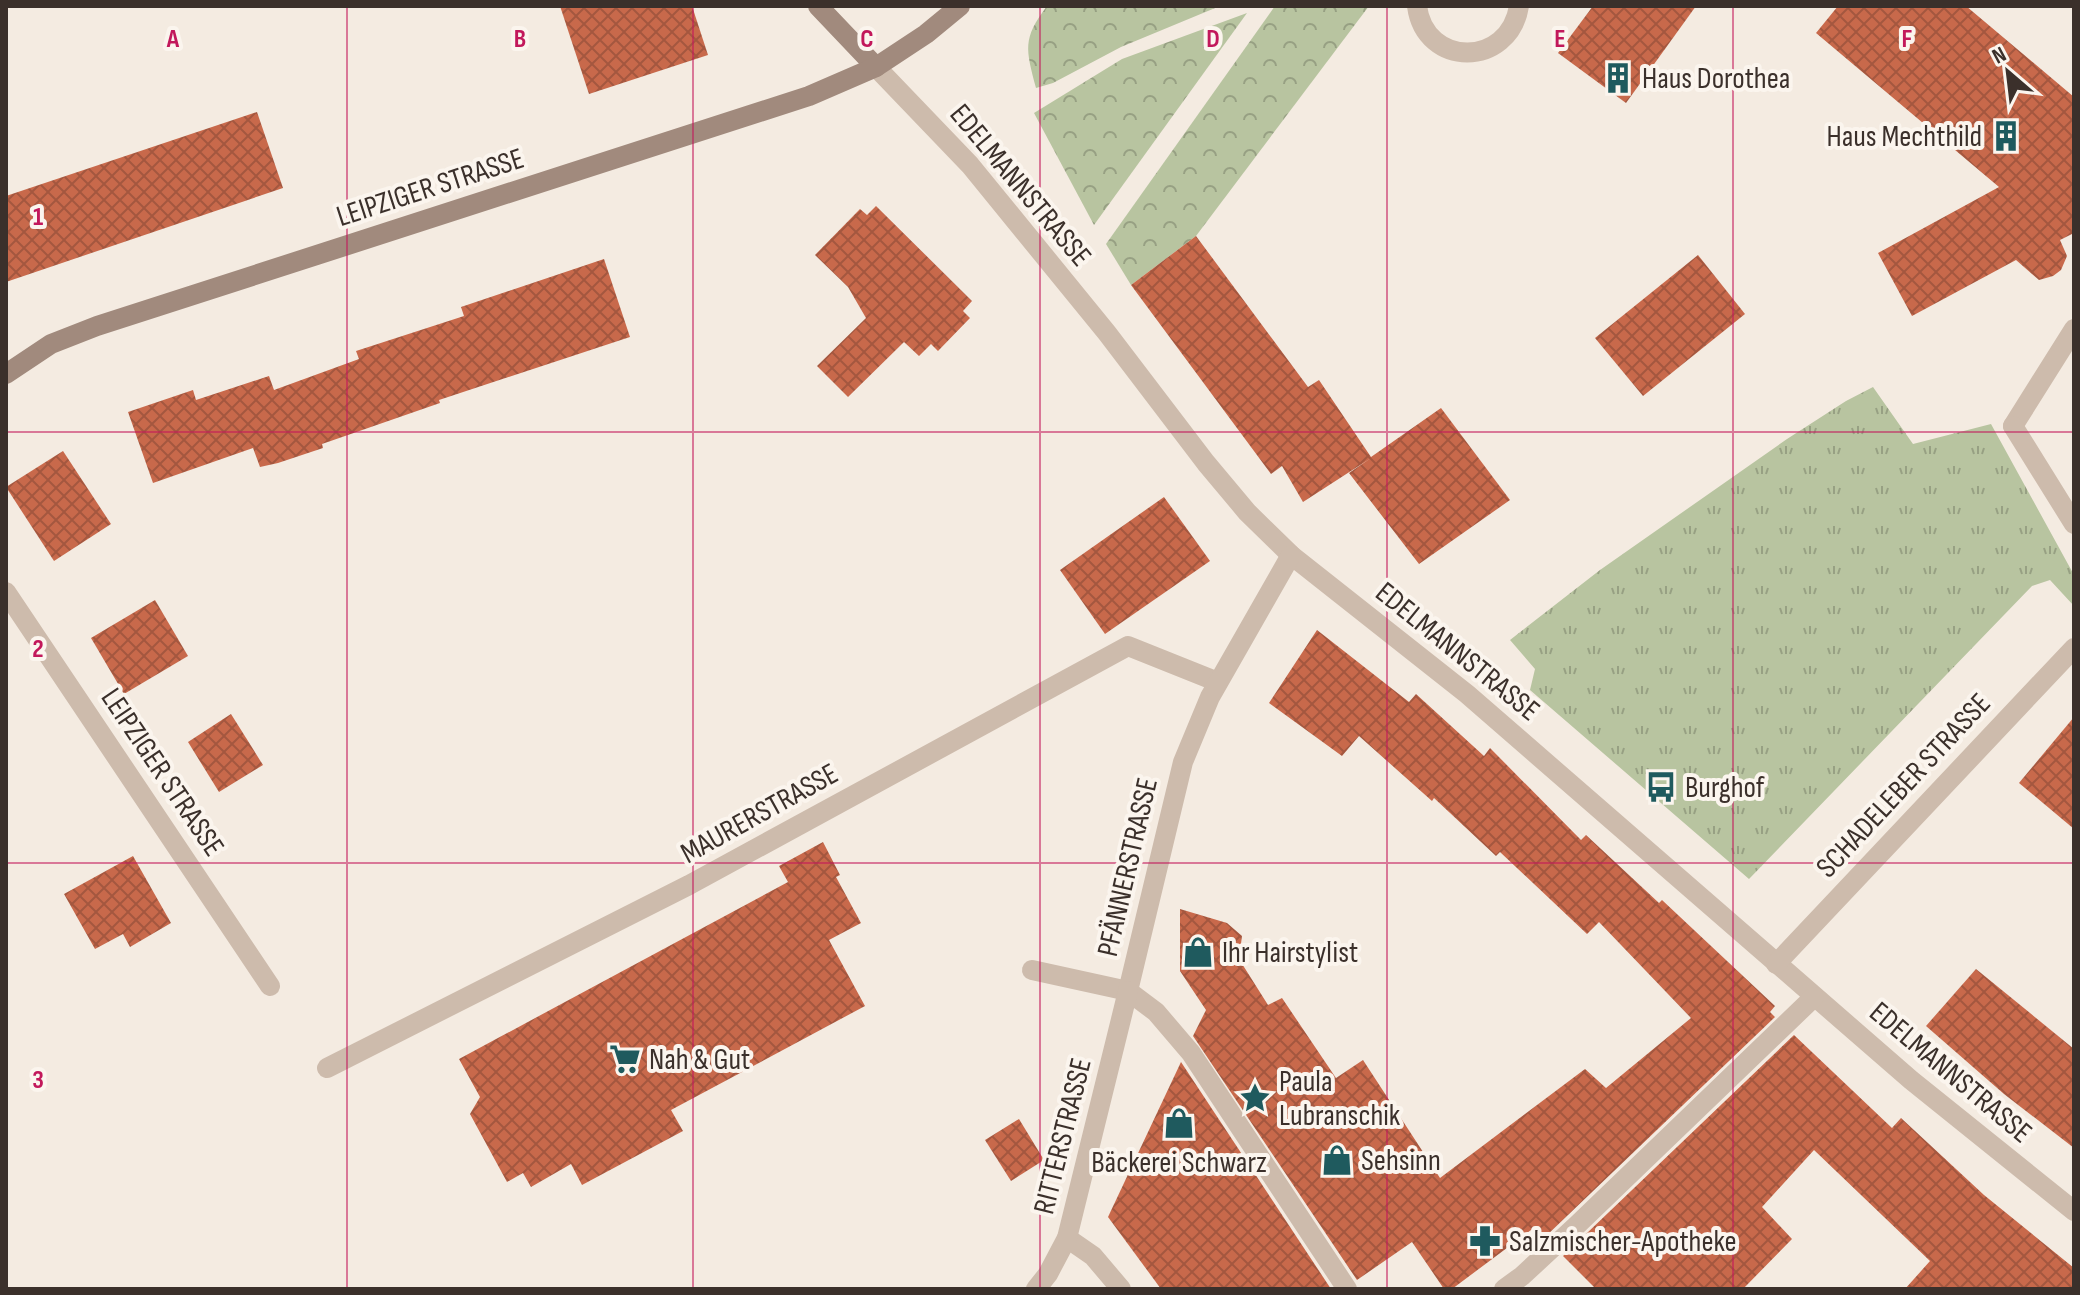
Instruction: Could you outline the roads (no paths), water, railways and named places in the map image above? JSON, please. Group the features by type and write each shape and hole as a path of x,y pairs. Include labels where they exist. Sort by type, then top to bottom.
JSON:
{"main road":[{"path":"818,6 876,67"},
{"name":"LEIPZIGER STRASSE","path":"6,373 51,344 97,326 809,96 876,67 926,34 960,6"}],"street":[{"path":"1417,6 1423,28 1435,41 1450,51 1468,53 1485,51 1501,41 1513,28 1519,6"},
{"name":"EDELMANNSTRASSE","path":"876,67 970,165 1107,333 1216,476 1291,555 1467,694 1911,1080 2074,1211"},
{"path":"2074,329 2013,426 2074,524"},
{"name":"PFÄNNERSTRASSE","path":"1291,555 1210,697 1183,762 1128,991 1156,1012 1191,1053 1347,1289"},
{"name":"LEIPZIGER STRASSE","path":"6,592 270,986"},
{"name":"MAURERSTRASSE","path":"327,1068 689,885 1128,646 1218,682"},
{"name":"SCHADELEBER STRASSE","path":"1776,964 2074,648"},
{"path":"1032,970 1128,991"},
{"name":"RITTERSTRASSE","path":"1036,1289 1048,1274 1067,1238 1128,991"},
{"path":"1504,1289 1530,1282 1814,997"},
{"path":"1067,1238 1093,1256 1121,1289"}],"place":[{"name":"Haus Dorothea","path":"1618,78"},
{"name":"Haus Mechthild","path":"2006,136"},
{"name":"Burghof","path":"1661,787"},
{"name":"Ihr Hairstylist","path":"1198,952"},
{"name":"Nah & Gut","path":"625,1059"},
{"name":"Paula Lubranschik","path":"1255,1098"},
{"name":"Bäckerei Schwarz","path":"1179,1123"},
{"name":"Sehsinn","path":"1337,1160"},
{"name":"Salzmischer-Apotheke","path":"1485,1241"}]}
